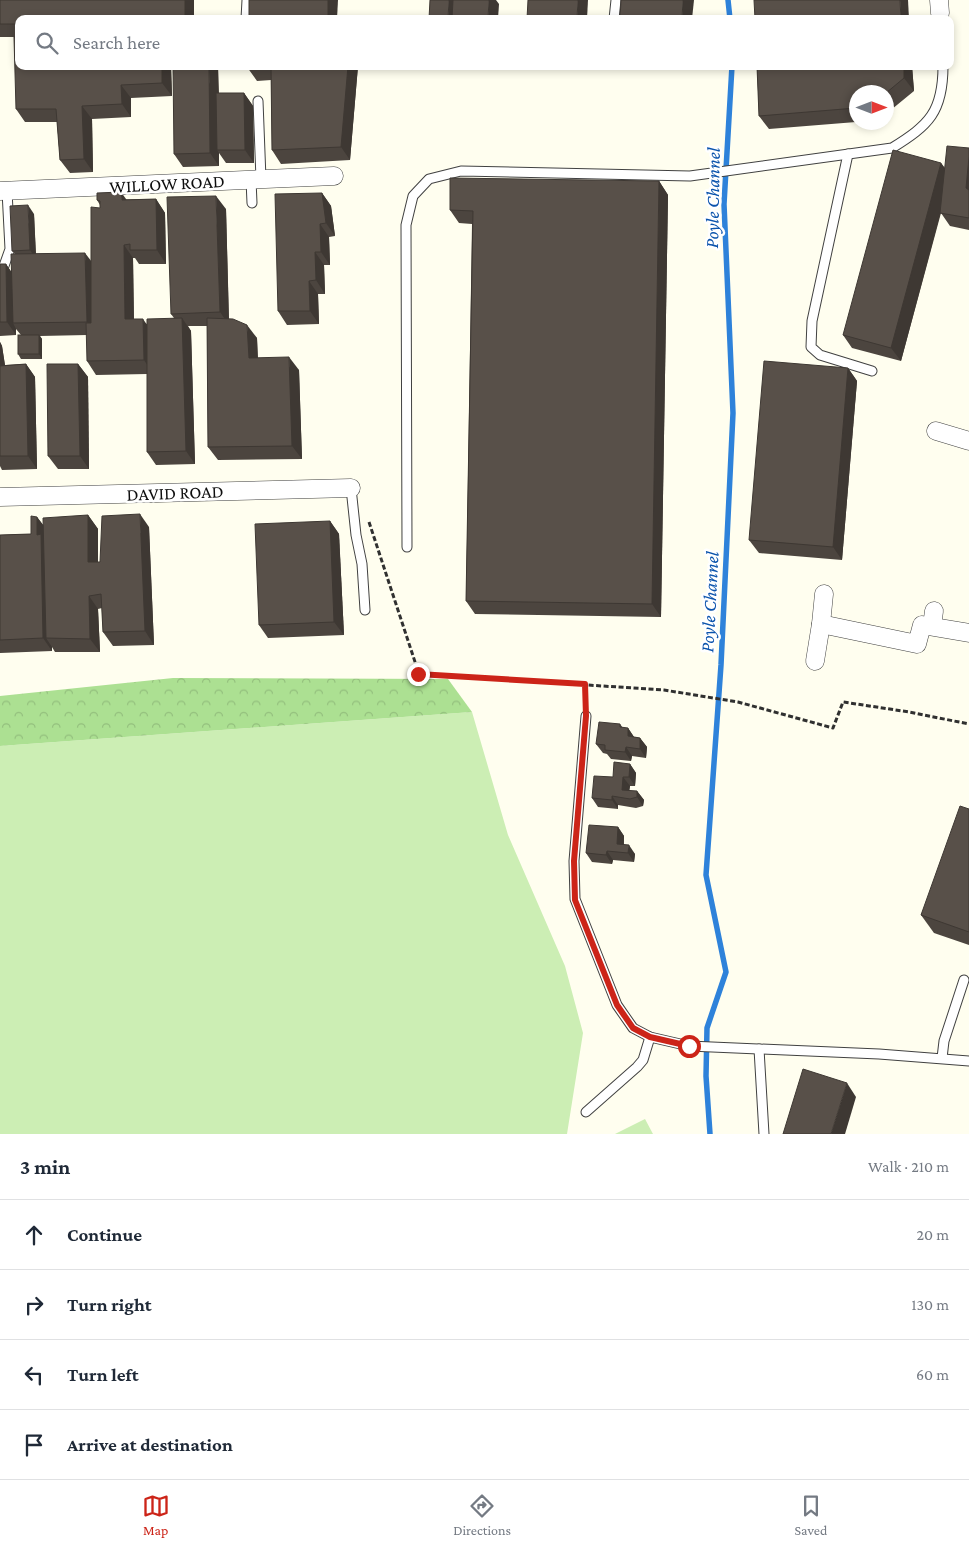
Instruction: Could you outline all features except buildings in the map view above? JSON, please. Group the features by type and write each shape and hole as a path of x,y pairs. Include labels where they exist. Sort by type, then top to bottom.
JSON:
{"street":[{"name":"WILLOW ROAD","path":"3,191 334,176"},
{"path":"936,431 969,441"},
{"name":"DAVID ROAD","path":"0,498 351,488"},
{"path":"815,661 824,594"},
{"path":"821,624 917,644 922,625 933,619 969,633"}],"lane":[{"path":"246,15 247,0"},
{"path":"614,15 616,0"},
{"path":"406,548 406,225 412,196 429,179 461,171 690,176 892,148 926,124 938,103 943,70"},
{"path":"252,203 256,180 258,101"},
{"path":"848,154 812,322 810,334 811,347 820,355 872,371"},
{"path":"0,268 4,266 10,249 3,191"},
{"path":"351,488 356,535 362,564 365,610"},
{"path":"586,716 574,861 575,900 617,1005 633,1028 650,1037 689,1046 879,1054 969,1061"},
{"path":"942,1058 944,1041 965,990 964,980"},
{"path":"586,1112 643,1060 650,1037"},
{"path":"759,1049 764,1134"}],"path":[{"path":"368,516 418,674 664,690 738,702 833,728 843,702 909,712 969,724"},
{"path":"585,684 586,716"}],"green space":[{"path":"173,678 448,679 472,712 0,746 0,696"},
{"path":"472,712 508,835 565,966 583,1033 567,1134 0,1134 0,746"},
{"path":"645,1119 653,1134 615,1134"}],"waterway":[{"name":"Poyle Channel","path":"728,0 730,15"},
{"name":"Poyle Channel","path":"710,1134 706,1076 707,1028 726,972 706,875 721,665 733,413 724,204 732,70"}],"route":[{"path":"418,674 585,684 586,716 574,861 575,900 617,1005 633,1028 650,1037 689,1046"}]}
